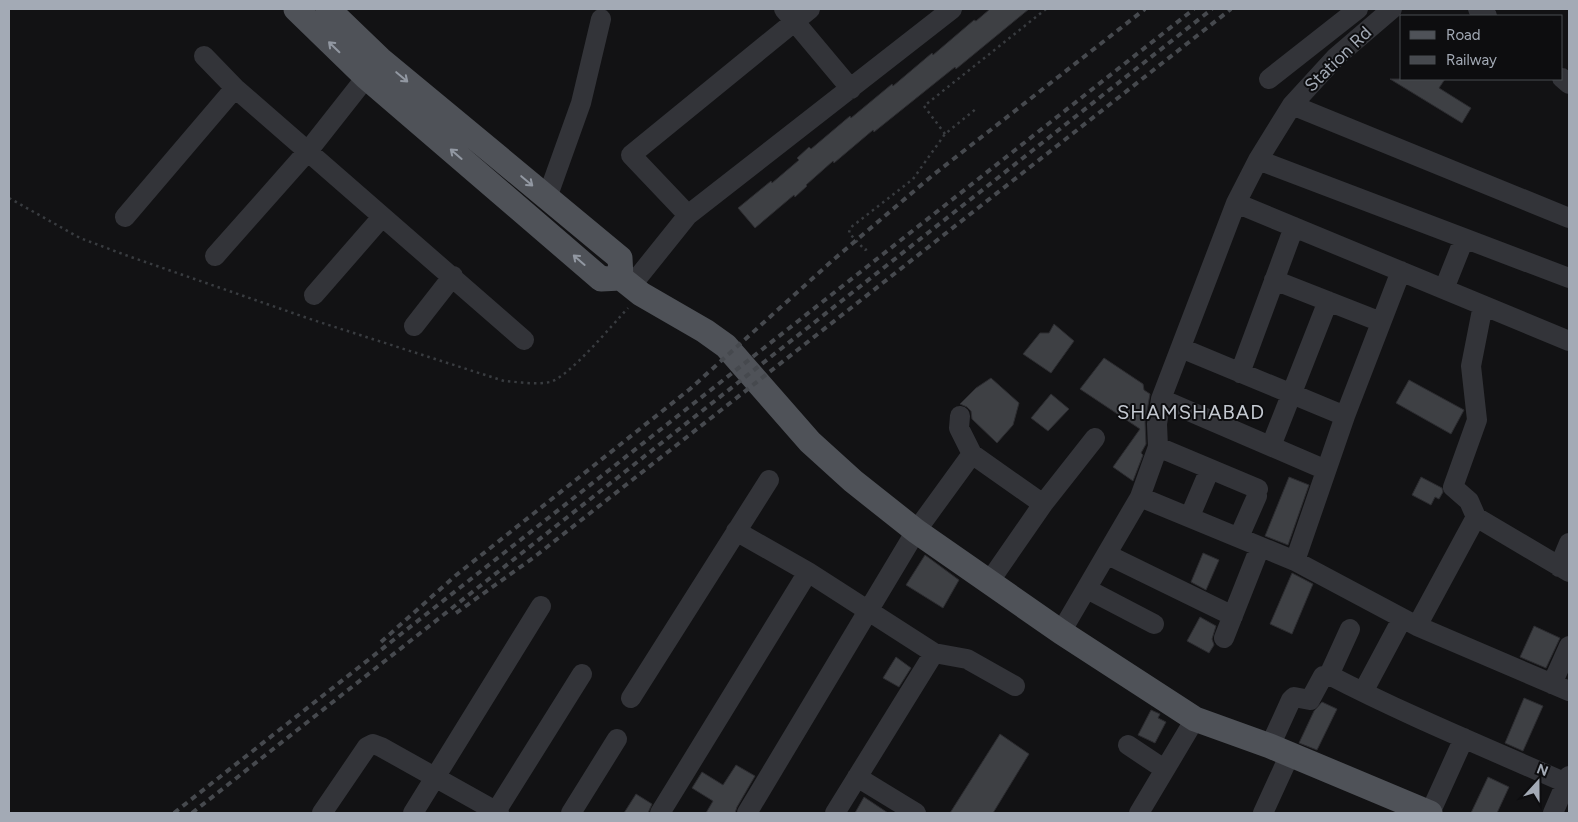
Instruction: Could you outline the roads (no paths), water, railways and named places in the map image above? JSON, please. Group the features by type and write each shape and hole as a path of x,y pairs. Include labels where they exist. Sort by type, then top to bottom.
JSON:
{"main road":[{"path":"296,9 547,198 620,258 631,286"},
{"path":"328,9 373,68 601,279 631,286 726,346 810,442 853,482 916,531 1061,632 1195,719 1280,750 1430,813"}],"street":[{"path":"688,215 631,155 790,16 810,9"},
{"path":"631,286 688,215 952,9"},
{"path":"1268,79 1358,9"},
{"name":"Station Rd","path":"1158,447 1157,424 1162,399 1236,203 1258,160 1292,104 1336,57 1389,11"},
{"path":"790,16 850,89"},
{"path":"547,198 581,103 601,19"},
{"path":"204,56 235,88 382,217 453,276 524,340"},
{"path":"215,256 308,151 373,68"},
{"path":"125,217 235,88"},
{"path":"1292,104 1569,218"},
{"path":"1258,160 1569,278"},
{"path":"1236,203 1569,341"},
{"path":"314,295 382,217"},
{"path":"1240,373 1294,227"},
{"path":"1444,289 1464,239"},
{"path":"1295,561 1345,416 1401,271"},
{"path":"414,326 453,276"},
{"path":"1274,280 1381,322"},
{"path":"1271,446 1328,301"},
{"path":"1483,306 1471,366 1477,420 1453,487 1469,501 1476,517 1564,569 1569,543"},
{"path":"1181,348 1345,416"},
{"path":"1162,399 1326,470"},
{"path":"960,416 959,428 972,454 1043,504"},
{"path":"989,582 1043,504 1095,438"},
{"path":"1061,632 1140,497 1158,447 1257,493 1239,537"},
{"path":"746,813 916,531 972,454"},
{"path":"1190,516 1207,476"},
{"path":"631,698 769,480"},
{"path":"1140,497 1190,516 1295,561 1409,622 1561,687 1569,646"},
{"path":"1363,692 1476,517"},
{"path":"736,531 808,572 934,653 967,659 1015,686"},
{"path":"1224,638 1260,547"},
{"path":"1108,554 1233,616"},
{"path":"660,813 808,572"},
{"path":"1087,589 1154,624"},
{"path":"413,813 541,606"},
{"path":"1329,675 1350,629"},
{"path":"835,813 934,653"},
{"path":"322,813 368,747 373,744 497,813 582,674"},
{"path":"1263,813 1291,700 1294,698 1310,700 1323,676 1329,675 1464,738 1568,779 1553,813"},
{"path":"1139,813 1195,719"},
{"path":"1430,813 1464,738"},
{"path":"571,813 617,739"},
{"path":"1128,745 1164,769"},
{"path":"857,777 916,813"}],"railway":[{"path":"381,642 455,576 690,389 833,260 933,175 1145,9"},
{"path":"174,813 1194,9"},
{"path":"192,813 1212,9"},
{"path":"456,613 533,558 1231,9"}],"district":[{"name":"SHAMSHABAD","path":"1191,412"}]}
